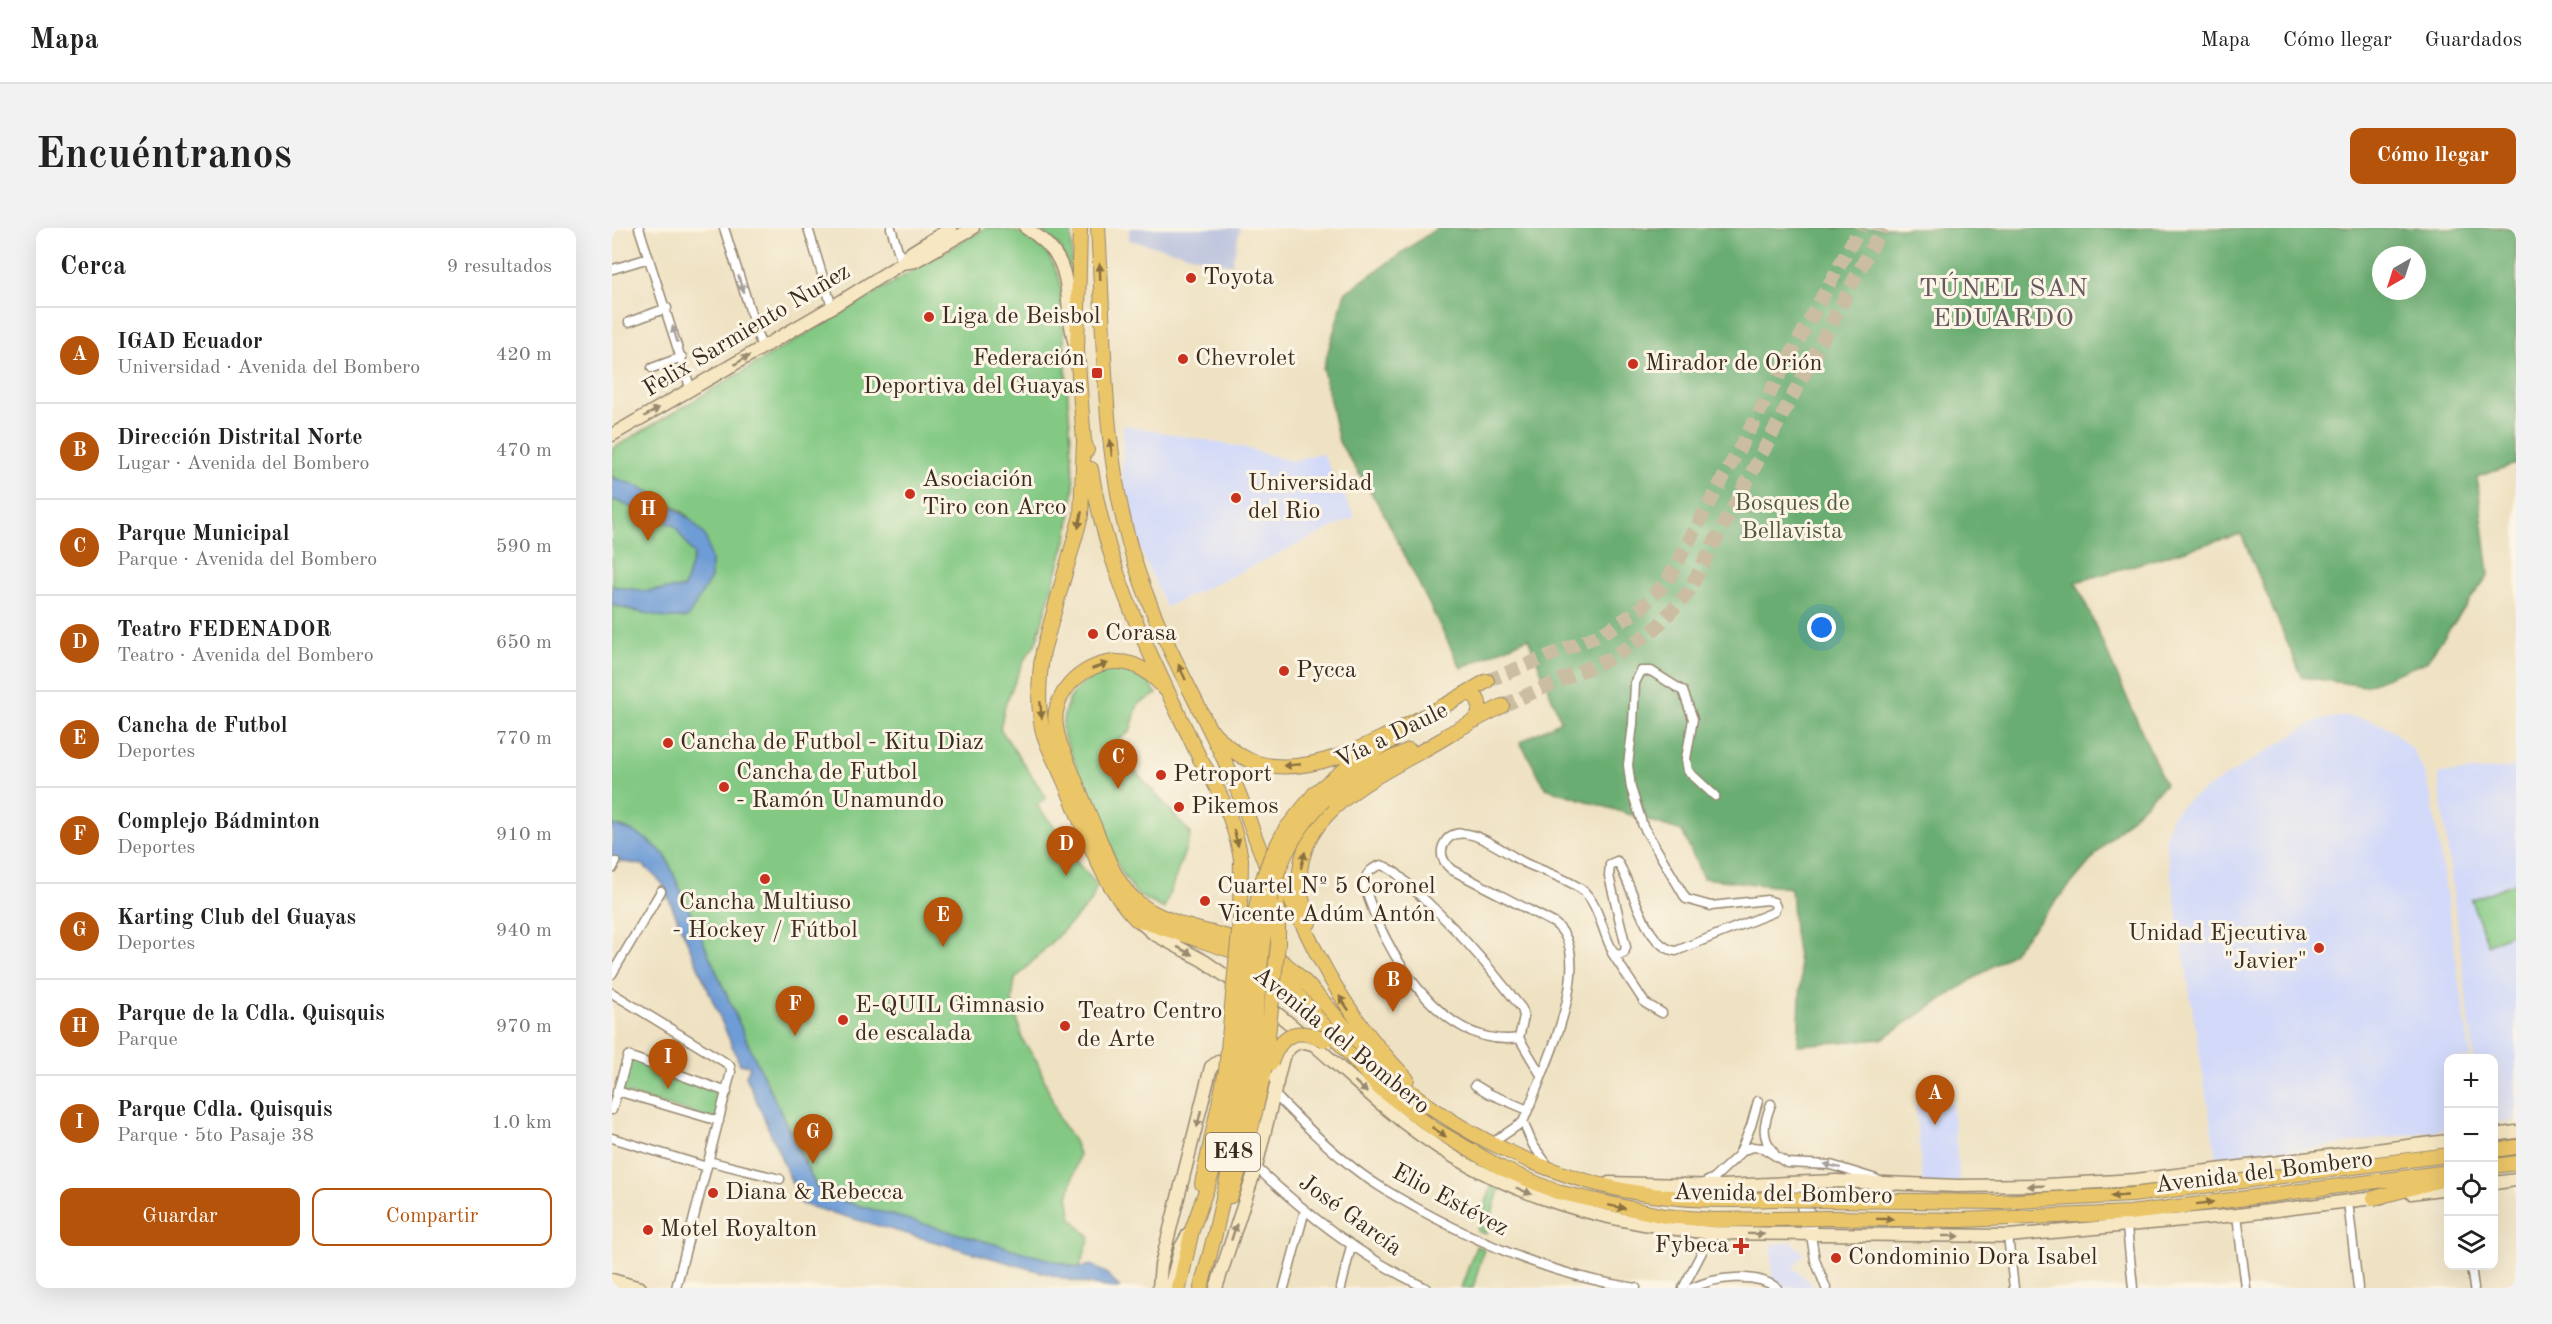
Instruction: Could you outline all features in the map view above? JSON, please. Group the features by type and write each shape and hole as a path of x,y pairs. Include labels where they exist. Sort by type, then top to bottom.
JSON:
{"main road":[{"name":"Felix Sarmiento Nuñez","path":"612,435 832,307 902,263 912,252 951,228"},
{"name":"Felix Sarmiento Nuñez","path":"902,263 915,261 973,228"},
{"path":"1026,228 1055,252 1067,276 1070,327 1077,350"},
{"path":"1078,228 1077,350 1084,441"},
{"path":"1098,228 1105,393 1114,477 1132,553 1142,581 1247,813 1261,834 1327,976 1357,1021 1438,1110"},
{"name":"Vía a Daule","path":"1084,441 1108,549 1133,620 1235,831 1241,859 1240,920 1249,1071"},
{"name":"Avenida del Bombero","path":"1084,441 1081,516 1040,671 1042,730 1106,879 1125,908 1154,934 1220,972 1321,1044 1387,1110 1425,1139 1498,1180 1553,1203 1610,1219 1668,1229 1712,1233 1811,1235 2008,1236 2127,1227 2444,1189"},
{"path":"1168,692 1156,678 1141,668 1111,662 1094,667 1078,677 1064,693 1056,711 1056,732 1060,744 1118,880 1134,899 1156,914 1272,953 1296,974 1382,1068 1438,1110"},
{"name":"Vía a Daule","path":"1179,1288 1201,1201 1202,1178 1249,1071 1265,920 1271,889 1281,862 1320,796 1350,765 1487,681"},
{"path":"1464,694 1473,695 1479,700 1480,708 1476,720"},
{"path":"1207,725 1228,747 1246,759 1268,765 1286,766 1338,756 1443,706"},
{"name":"Vía a Daule","path":"1320,796 1370,767 1454,732 1502,706"},
{"path":"1318,957 1300,888 1302,863 1311,838 1330,812 1356,789 1429,749 1454,732"},
{"name":"Vía a Daule","path":"1201,1288 1215,1234 1278,944 1278,909 1270,873 1247,813"},
{"name":"Avenida del Bombero","path":"1136,919 1248,956 1269,967 1288,984 1379,1088 1465,1149 1557,1192 1664,1216 1715,1220 1827,1218 1982,1220 2130,1213 2444,1173"},
{"path":"1271,1089 1249,1071 1276,1050 1290,1035 1309,1034 1379,1088"},
{"name":"Vía a Daule","path":"1215,1234 1283,1057 1289,1047 1305,1041 1321,1044"},
{"path":"1159,1288 1161,1265 1211,1067 1218,1062 1261,1067 1272,1072 1271,1089"},
{"name":"Vía a Daule","path":"1216,1288 1256,1167 1271,1089"},
{"name":"Avenida del Bombero","path":"1438,1110 1492,1143 1595,1183 1650,1195 1721,1201 1998,1202 2132,1195 2444,1156"},
{"path":"2498,1134 2516,1132"},
{"name":"Avenida del Bombero","path":"1595,1183 1699,1185 1888,1182 2001,1187 2136,1180 2444,1142"},
{"path":"2498,1149 2516,1147"},
{"path":"2498,1165 2516,1163"},
{"path":"2374,1198 2444,1179"},
{"path":"2498,1182 2516,1180"},
{"name":"Vía a Daule","path":"1170,1288 1181,1247 1192,1230"},
{"path":"612,1280 640,1288"}],"street":[{"path":"639,228 667,308 691,390"},
{"path":"724,228 762,348"},
{"path":"808,228 832,307"},
{"path":"891,228 902,263"},
{"path":"613,269 649,258"},
{"path":"629,322 667,308"},
{"path":"652,368 682,357"},
{"path":"1612,952 1617,955 1622,954 1626,947 1610,876 1610,864 1615,860 1619,862 1654,937 1671,950 1676,951 1694,944 1774,912 1776,908 1774,902 1767,900 1711,906 1689,901 1684,897 1649,838 1637,812 1628,765 1635,683 1641,671 1652,670 1683,691 1693,719 1686,759 1688,771 1714,796"},
{"path":"1492,1143 1523,1122 1528,1110 1563,1015 1572,967 1569,944 1561,929 1554,923 1455,872 1443,860 1442,850 1445,843 1456,835 1479,837 1519,860 1578,887 1594,903 1612,952 1645,1003 1662,1013"},
{"path":"1519,1038 1497,1040 1469,1028 1446,1014 1419,991 1393,953 1368,896 1364,879 1367,874 1382,866 1392,870 1439,912 1473,947 1522,1010 1524,1016 1519,1038 1541,1075"},
{"path":"612,974 661,891"},
{"path":"613,995 730,1066 727,1092 676,1288"},
{"path":"612,1110 628,1056 727,1092"},
{"path":"1475,1084 1490,1094 1528,1110"},
{"name":"Elio Estévez","path":"1271,1089 1353,1168 1382,1188 1460,1232 1544,1268 1636,1288"},
{"path":"617,1091 718,1121"},
{"path":"1738,1155 1749,1134 1758,1101"},
{"path":"1771,1104 1763,1129 1766,1141 1776,1156"},
{"path":"1523,1122 1533,1145 1549,1167"},
{"path":"612,1138 708,1164 780,1179"},
{"path":"1699,1185 1714,1178 1738,1155 1752,1147 1763,1148 1794,1164 1831,1165 1888,1182"},
{"name":"José García","path":"1256,1167 1351,1246 1375,1262 1426,1288"},
{"path":"1800,1182 1806,1229 1811,1235 1815,1260 1826,1288"},
{"path":"2348,1201 2358,1288"},
{"path":"1284,1288 1305,1210"},
{"path":"2237,1215 2246,1288"},
{"path":"2127,1227 2133,1288"},
{"path":"1683,1288 1712,1233"},
{"path":"2008,1236 2014,1288"},
{"path":"1341,1288 1351,1246"},
{"path":"2472,1270 2474,1288"},
{"path":"1692,1288 1705,1282 1726,1278 1763,1281 1777,1288"}],"shaded area":[{"path":"1129,228 1240,228 1232,265 1129,240"},
{"name":"Universidad del Rio","path":"1123,425 1242,447 1291,461 1322,453 1355,517 1166,607 1138,544 1122,478"},
{"name":"Unidad Ejecutiva \"Javier\"","path":"2345,716 2369,720 2390,728 2413,750 2425,774 2432,799 2470,1054 2444,1054 2444,1130 2217,1162 2165,838 2172,815 2188,800 2317,720"},
{"path":"2516,767 2516,1120 2498,1122 2498,1054 2473,1054 2438,774"},
{"path":"1952,1101 1960,1184 1923,1185 1915,1104"},
{"path":"1792,1242 1804,1254 1793,1267 1816,1288 1784,1288 1772,1278 1772,1244"}],"green space":[{"path":"985,228 1012,230 1033,239 1048,255 1060,280 1074,486 1068,533 1036,643 1024,660 1005,705 1000,729 1046,797 1037,806 1069,845 1065,849 1097,885 1091,902 1015,979 1012,1000 1023,1041 1037,1061 1060,1121 1074,1141 1079,1154 1068,1197 1072,1219 1090,1238 1079,1268 831,1198 816,1186 750,1048 665,855 624,828 612,825 612,605 638,612 711,578 691,520 666,501 612,477 612,449"},
{"path":"1039,228 1071,228 1072,272 1059,246"},
{"name":"Bosques de Bellavista","path":"1437,228 2516,228 2516,464 2477,477 2489,574 2426,662 2365,686 2302,677 2241,534 2076,582 2165,784 2106,843 2011,954 1882,1039 1798,1045 1801,976 1794,932 1791,888 1703,878 1682,831 1546,788 1520,742 1561,721 1528,638 1461,668 1382,510 1339,442 1323,369 1345,293"},
{"path":"612,499 675,526 694,555 684,588 645,591 612,586"},
{"path":"1108,670 1136,675 1147,682 1157,694 1138,704 1130,732 1111,744 1191,834 1164,909 1137,895 1121,872 1062,732 1065,710 1074,693 1088,680"},
{"path":"2516,882 2516,931 2488,945 2471,900"},
{"path":"628,1056 727,1092 719,1121 617,1091"},
{"path":"1492,1184 1500,1186 1486,1234 1477,1231"},
{"path":"1476,1246 1484,1249 1473,1288 1461,1288"}],"water":[{"path":"612,477 638,486 662,499 691,520 706,537 711,560 711,578 687,618 666,618 612,605 612,586 645,591 684,588 694,555 675,526 612,499"},
{"path":"612,825 640,836 665,855 750,1048 816,1186 831,1198 1079,1268 1091,1265 1106,1273 1120,1288 1073,1281 801,1204 746,1076 750,1066 740,1064 662,883 643,865 612,860"}],"tunnel":[{"path":"1487,681 1602,634 1639,610 1667,581 1860,228"},
{"path":"1502,706 1611,658 1654,630 1687,594 1882,228"}],"place":[{"name":"Toyota","path":"1191,278"},
{"name":"Liga de Beisbol","path":"929,317"},
{"name":"Chevrolet","path":"1183,359"},
{"name":"Mirador de Orión","path":"1633,364"},
{"name":"Federación Deportiva del Guayas","path":"1097,373"},
{"name":"Asociación Tiro con Arco","path":"910,494"},
{"name":"Universidad del Rio","path":"1236,498"},
{"name":"Parque de la Cdla. Quisquis","path":"648,541"},
{"name":"Corasa","path":"1093,634"},
{"name":"Pycca","path":"1284,671"},
{"name":"Cancha de Futbol - Kitu Diaz","path":"668,743"},
{"name":"Petroport","path":"1161,775"},
{"name":"Cancha de Futbol - Ramón Unamundo","path":"724,787"},
{"name":"Parque Municipal","path":"1118,789"},
{"name":"Pikemos","path":"1179,807"},
{"name":"Teatro FEDENADOR","path":"1066,876"},
{"name":"Cancha Multiuso - Hockey / Fútbol","path":"765,879"},
{"name":"Cuartel Nº 5 Coronel Vicente Adúm Antón","path":"1205,901"},
{"name":"Cancha de Futbol","path":"943,947"},
{"name":"Unidad Ejecutiva \"Javier\"","path":"2319,948"},
{"name":"Dirección Distrital Norte","path":"1393,1012"},
{"name":"E-QUIL Gimnasio de escalada","path":"843,1020"},
{"name":"Teatro Centro de Arte","path":"1065,1026"},
{"name":"Complejo Bádminton","path":"795,1036"},
{"name":"Parque Cdla. Quisquis","path":"668,1089"},
{"name":"IGAD Ecuador","path":"1935,1125"},
{"name":"Karting Club del Guayas","path":"813,1164"},
{"name":"Diana & Rebecca","path":"713,1193"},
{"name":"Motel Royalton","path":"648,1230"},
{"name":"Fybeca","path":"1741,1246"},
{"name":"Condominio Dora Isabel","path":"1836,1258"}],"district":[{"name":"TÚNEL SAN EDUARDO","path":"2004,304"}]}
